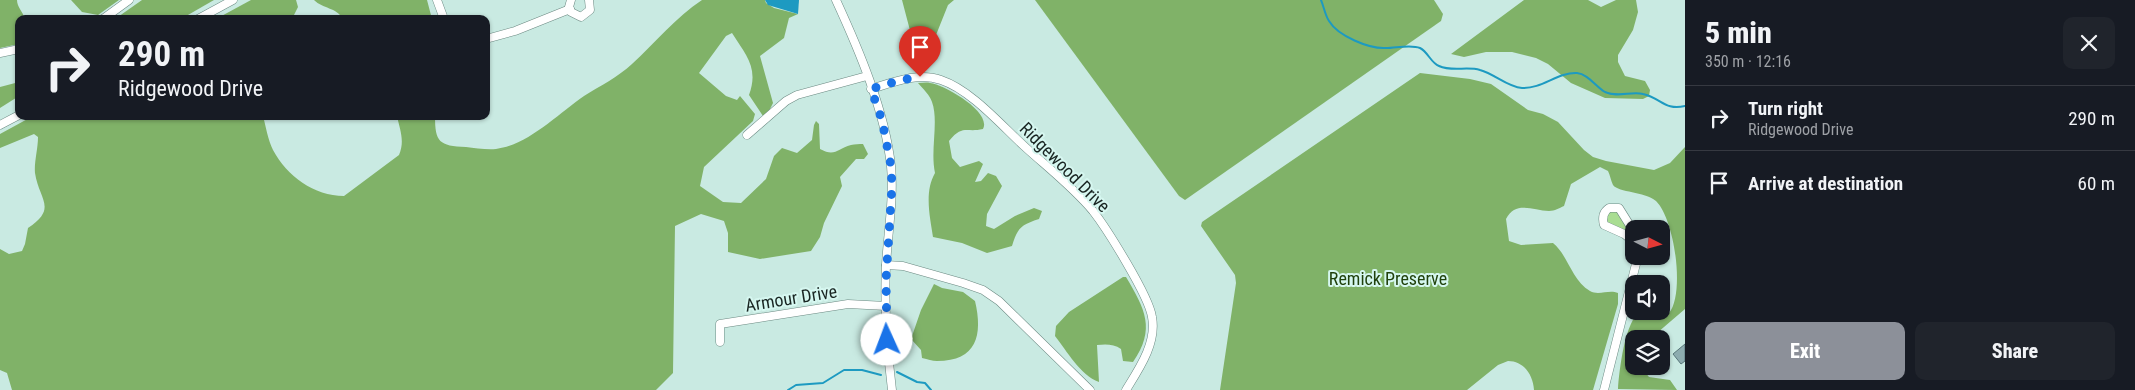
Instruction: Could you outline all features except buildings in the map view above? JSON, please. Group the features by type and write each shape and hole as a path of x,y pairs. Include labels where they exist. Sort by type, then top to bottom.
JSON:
{"street":[{"path":"205,15 233,0"},
{"path":"437,0 443,15"},
{"path":"571,0 570,9 576,16 584,16 590,10 589,0"},
{"path":"836,0 871,89 883,127 891,166 892,186 886,265 886,306 892,390"},
{"path":"108,15 126,1"},
{"path":"490,38 515,31 570,9"},
{"path":"0,52 15,50"},
{"path":"747,135 780,106 796,95 866,76"},
{"name":"Ridgewood Drive","path":"871,89 901,80 920,77 939,79 954,86 1010,133 1093,211 1146,300 1152,317 1153,331 1149,346 1126,390"},
{"path":"0,125 15,117"},
{"path":"1625,235 1604,224 1604,212 1609,208 1619,208 1626,220"},
{"path":"886,265 903,266 983,290 999,301 1090,390"},
{"path":"1604,390 1636,265"},
{"name":"Armour Drive","path":"720,342 720,324 848,304 886,306"}],"green space":[{"path":"0,0 17,0 23,15 15,15 15,45 0,48"},
{"path":"71,0 119,0 98,15 82,12"},
{"path":"142,0 214,0 188,15 121,15"},
{"path":"251,0 296,0 298,7 294,15 223,15"},
{"path":"314,0 427,0 431,15 340,15"},
{"path":"702,0 765,0 766,3 774,8 798,14 789,18 784,38 760,56 773,103 769,111 763,116 749,95 753,77 750,62 732,33 726,36 699,73 726,96 737,100 740,96 755,114 753,121 704,167 700,186 723,202 741,203 766,179 774,156 782,148 797,153 812,140 816,121 819,124 820,149 836,152 851,145 863,144 868,154 864,159 856,159 840,177 842,186 824,223 820,237 811,251 760,259 728,252 728,233 724,221 701,214 675,226 673,373 656,390 12,390 7,373 0,370 0,249 9,254 22,251 28,228 37,221 44,209 35,173 38,137 34,134 0,148 0,134 26,120 264,120 273,150 294,176 302,183 322,192 344,196 399,155 402,140 398,120 435,120 436,132 440,141 444,144 496,149 520,142 584,96 621,73"},
{"path":"902,0 954,0 948,5 928,55 917,57"},
{"path":"1035,0 1434,0 1443,14 1441,21 1185,200 1179,196"},
{"path":"1524,0 1588,0 1601,7 1616,0 1636,0 1638,12 1633,30 1618,55 1618,62 1625,76 1645,81 1650,90 1649,96 1643,99 1605,98 1571,83 1548,64 1536,58 1512,52 1486,52 1464,57 1451,54"},
{"name":"Remick Preserve","path":"1420,73 1470,79 1491,84 1528,110 1543,114 1558,122 1593,157 1654,170 1670,163 1685,147 1685,309 1660,330 1629,330 1633,320 1670,320 1670,311 1674,304 1677,274 1670,220 1667,220 1663,210 1651,198 1616,188 1608,171 1600,167 1571,184 1564,206 1549,211 1520,208 1510,213 1506,219 1509,241 1521,245 1553,243 1563,254 1574,275 1584,287 1593,292 1618,293 1618,304 1593,390 1534,390 1532,379 1527,370 1519,363 1508,361 1498,365 1467,390 1220,390 1236,283 1235,275 1201,226 1202,222"},
{"path":"15,83 15,99 0,108 0,87"},
{"path":"918,83 937,85 956,94 966,100 981,115 984,122 983,129 961,131 949,141 952,158 960,167 979,161 983,164 975,182 981,181 988,173 996,176 1002,186 987,214 986,226 994,229 1015,216 1034,208 1042,211 1039,219 1028,223 1018,231 1012,246 987,253 962,243 933,237 929,213 929,196 935,173 933,155 935,118 930,97"},
{"path":"1612,209 1622,214 1625,220 1625,230 1608,225 1606,216"},
{"path":"1123,277 1126,277 1143,309 1146,329 1144,339 1133,362 1123,361 1121,349 1118,347 1097,345 1099,382 1086,374 1069,355 1055,336 1056,326 1069,312"},
{"path":"934,284 942,288 963,292 975,301 978,325 974,344 969,351 950,360 935,361 922,358 921,350 911,339 921,310"},
{"path":"1625,343 1625,375 1647,375 1649,377 1670,380 1677,390 1618,389"}],"water":[{"path":"765,0 799,0 798,14 768,5"}],"waterway":[{"path":"1321,0 1326,16 1333,27 1339,32 1363,44 1379,48 1408,46 1420,48 1436,65 1444,68 1480,70 1511,85 1522,88 1529,88 1563,75 1577,73 1585,76 1610,94 1643,94 1673,107 1685,106"},
{"path":"788,390 796,385 823,383 844,370 862,370 881,375"},
{"path":"897,372 917,382 925,383 931,390"}],"route":[{"path":"887,340 886,280 892,186 891,166 882,120 871,89 901,80 920,77"}]}
